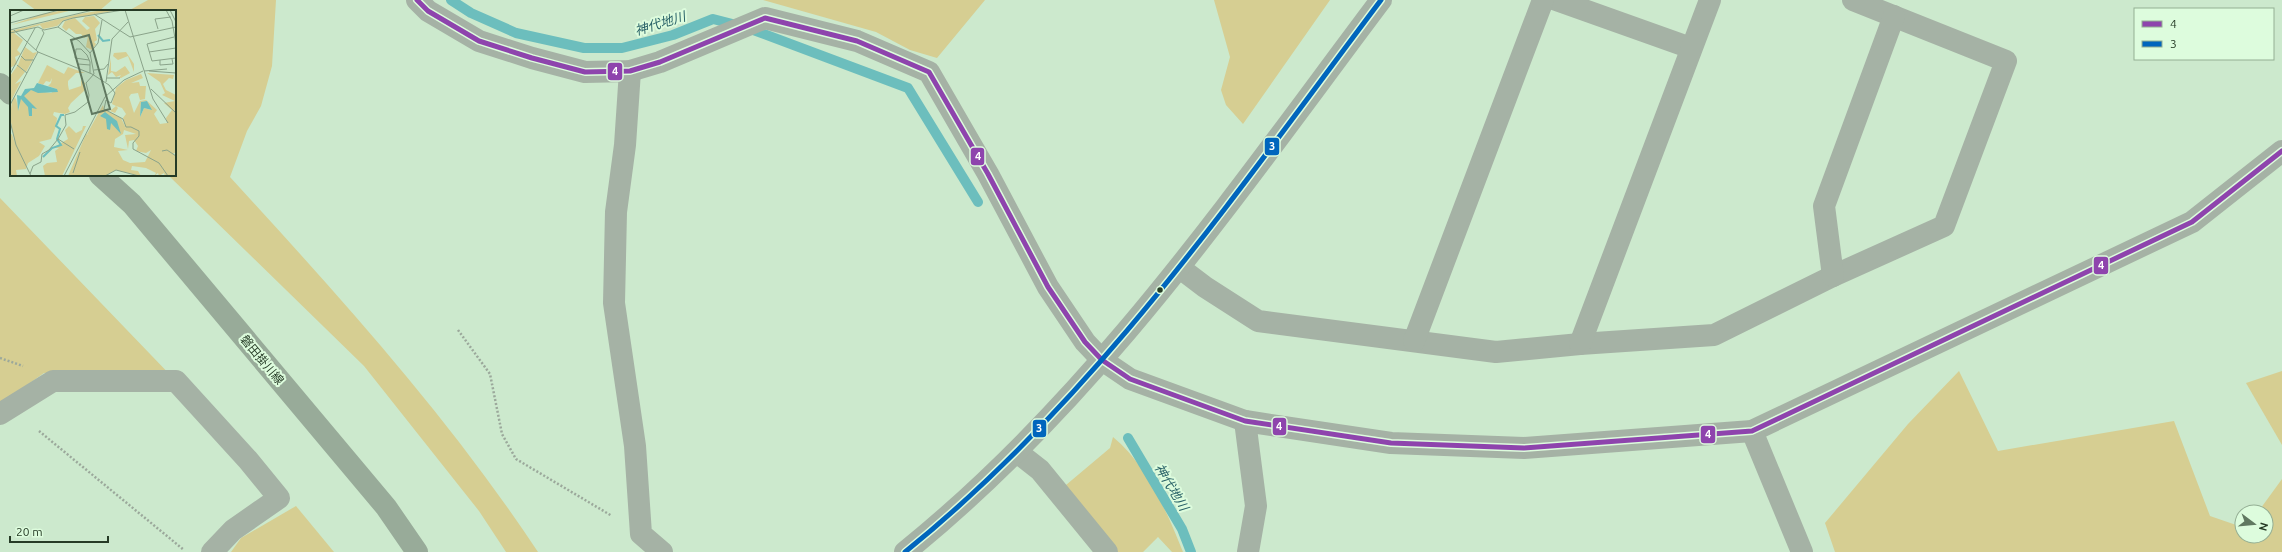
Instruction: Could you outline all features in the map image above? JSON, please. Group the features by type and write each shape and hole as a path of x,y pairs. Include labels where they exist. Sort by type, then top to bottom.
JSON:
{"main road":[{"path":"0,84 10,93"},
{"name":"磐田掛川線","path":"101,176 142,216 386,507 417,552"}],"street":[{"path":"417,0 428,11 479,41 532,58 586,72 630,71 667,60 765,18 857,41 928,72 988,174 1048,287 1085,342 1102,360 1130,379 1245,421 1391,443 1524,448 1752,430 2192,222 2282,151"},
{"path":"905,552 1017,452 1135,324 1180,268 1381,0"},
{"path":"1414,341 1543,0"},
{"path":"1556,0 1690,48"},
{"path":"1580,344 1690,48 1710,0"},
{"path":"1180,268 1205,287 1258,321 1496,352 1580,344 1714,335 1833,276 1944,226 2006,61 1853,0"},
{"path":"1833,276 1824,206 1894,16"},
{"path":"630,71 625,145 616,212 614,303 635,446 641,534 662,552"},
{"path":"0,414 53,381 176,381 248,460 279,498 233,530 212,552"},
{"path":"1245,421 1256,506 1248,552"},
{"path":"1752,430 1802,552"},
{"path":"1017,452 1040,470 1107,552"}],"path":[{"path":"458,330 490,374 502,434 516,459 641,534"},
{"path":"39,431 186,552"}],"shaded area":[{"path":"22,0 112,0 100,10 36,10"},
{"path":"148,0 276,0 272,66 261,106 247,131 230,177 352,312 430,405 503,502 538,552 506,552 479,511 364,366 169,176 176,176 176,10 130,10"},
{"path":"763,0 985,0 937,58 910,50 876,32"},
{"path":"1214,0 1330,0 1243,124 1226,105 1221,90 1230,57"},
{"path":"0,198 176,381 44,373 0,404"},
{"path":"1959,371 1998,451 2174,421 2210,516 2234,524 2234,544 2274,544 2274,504 2264,504 2282,479 2282,552 1835,552 1825,523 1908,424"},
{"path":"2282,371 2282,445 2246,383"},
{"path":"1113,437 1125,448 1146,475 1163,505 1183,552 1172,552 1158,537 1143,552 1112,552 1066,485 1110,448"},
{"path":"296,506 334,552 231,552 241,538"}],"waterway":[{"name":"神代地川","path":"451,0 471,13 516,33 584,48 622,48 673,35 713,19 748,28 908,88 978,202"},
{"name":"神代地川","path":"1128,438 1182,529 1191,552"}],"transit line":[{"name":"4","path":"417,0 428,11 479,41 532,58 585,72 630,71 660,62 765,18 857,41 929,72 988,174 1048,287 1085,342 1102,360 1130,379 1245,421 1391,443 1524,448 1752,431 2192,222 2282,151"},
{"name":"3","path":"905,552 974,492 1039,428 1101,361 1160,291 1217,219 1381,0"}]}
